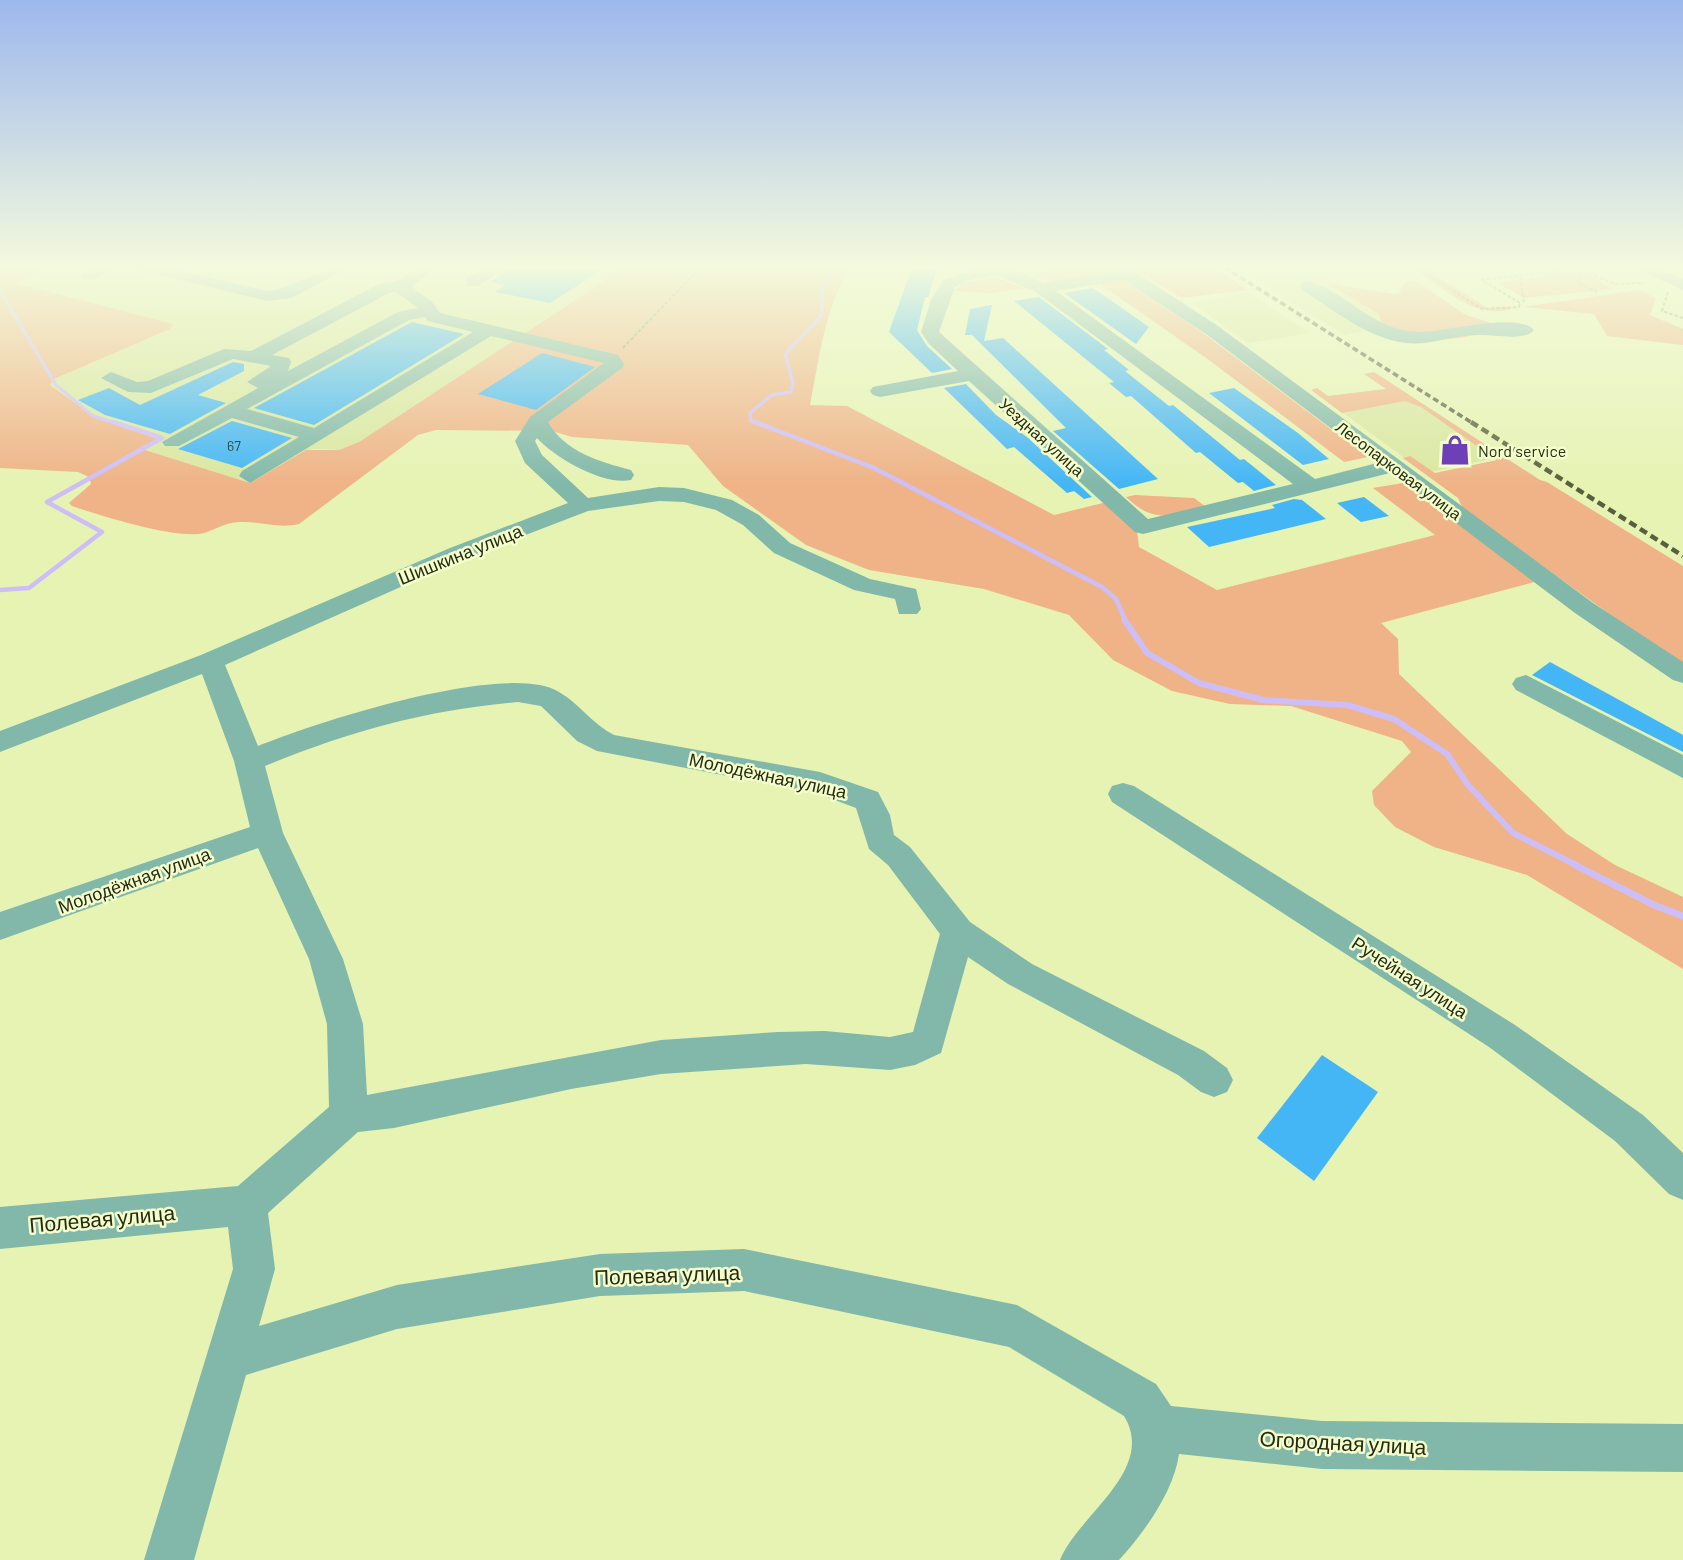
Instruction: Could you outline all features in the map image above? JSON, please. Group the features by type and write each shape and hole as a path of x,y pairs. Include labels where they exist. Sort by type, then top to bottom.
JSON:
{"street":[{"path":"256,356 287,340"},
{"path":"172,442 360,340"},
{"path":"250,475 473,340"},
{"path":"526,340 611,359 615,364 537,421 525,441 533,458 583,505"},
{"name":"Уездная улица","path":"938,340 1143,527 1311,487"},
{"path":"1112,340 1311,487 1393,466"},
{"name":"Лесопарковая улица","path":"1225,340 1584,608 1683,674"},
{"path":"111,378 135,388 151,387 231,353 256,356 282,362 284,365 196,415"},
{"path":"880,391 973,374"},
{"path":"230,411 316,435"},
{"path":"537,421 549,437 582,464 623,475"},
{"name":"Шишкина улица","path":"0,742 210,661 458,553 583,505 659,494 684,495 724,505 751,520 782,548 863,585 907,594 908,609"},
{"path":"210,661 249,761 267,833 326,959 345,1024 349,1115"},
{"path":"1527,684 1683,768"},
{"name":"Молодёжная улица","path":"249,761 318,733 400,710 459,698 506,694 549,698 587,734 607,744 820,782 867,800 880,841 899,856 958,932"},
{"name":"Ручейная улица","path":"1123,794 1502,1036 1629,1128 1683,1180"},
{"name":"Молодёжная улица","path":"0,926 267,833"},
{"path":"169,1560 254,1269 246,1205 349,1115 394,1110 667,1056 828,1047 887,1054 911,1052 929,1042 958,932 1020,974 1192,1063 1214,1080"},
{"name":"Полевая улица","path":"0,1227 246,1205"},
{"name":"Полевая улица","path":"229,1358 397,1307 600,1275 744,1270 1017,1326 1140,1401 1158,1428"},
{"path":"1085,1560 1116,1527 1153,1468 1158,1428"},
{"name":"Огородная улица","path":"1158,1428 1322,1445 1683,1448"}],"path":[{"path":"611,359 630,340"}],"shaded area":[{"path":"0,340 145,340 54,379 50,385 91,414 161,437 145,450 250,483 306,450 339,450 359,442 515,340 823,340 810,405 847,406 1054,515 1107,502 1137,531 1139,547 1217,590 1435,535 1373,488 1403,483 1538,581 1381,623 1398,639 1399,674 1567,834 1615,865 1683,897 1683,969 1527,875 1434,847 1395,827 1374,805 1372,791 1411,752 1402,741 1291,706 1230,704 1172,691 1113,660 1069,615 984,589 869,570 806,545 723,486 688,445 572,437 552,431 436,430 418,435 299,524 234,522 199,534 135,525 72,506 69,503 91,484 89,477 78,472 0,468"},
{"path":"145,340 515,340 359,442 339,450 314,449 250,483 145,450 161,437 91,414 50,385 54,379"},
{"path":"1180,340 1212,340 1368,457 1344,462"},
{"path":"1244,340 1268,340 1248,343"},
{"path":"1639,340 1683,340 1683,345"},
{"path":"1374,372 1540,480 1683,566 1683,663 1622,623 1463,509 1458,498 1403,458 1410,456 1435,473 1497,460 1421,407 1405,401 1342,413 1311,390 1317,388 1328,396 1386,389 1364,374"},
{"path":"1395,388 1499,457 1425,473 1327,401"},
{"path":"1135,495 1194,498 1206,507 1173,515 1155,515 1136,506 1126,497"}],"building":[{"path":"379,340 454,340 314,425 254,408"},
{"path":"897,340 923,340 952,369 932,373"},
{"path":"977,340 1005,340 1158,479 1119,489 1053,431 1066,428"},
{"path":"1062,340 1096,340 1129,370 1125,371 1276,485 1254,491 1243,482 1238,483 1200,452 1196,453 1131,396 1126,397 1109,383 1114,382"},
{"path":"542,353 595,367 536,410 478,394"},
{"path":"233,362 244,364 244,371 198,395 226,403 170,434 105,415 78,400 109,388 140,405"},
{"path":"966,384 996,415 1027,437 1092,497 1084,499 1074,491 1067,493 1014,447 1007,449 944,388"},
{"path":"1234,388 1298,433 1329,459 1303,465 1209,393"},
{"path":"232,421 292,438 242,468 178,449"},
{"path":"1364,497 1389,516 1361,522 1337,503"},
{"path":"1294,499 1302,500 1326,519 1209,547 1187,527 1275,508 1272,505"},
{"path":"1550,662 1683,735 1683,752 1532,675"},
{"path":"1322,1055 1378,1092 1314,1181 1257,1138"}],"waterway":[{"path":"29,340 56,385 93,416 119,424"},
{"path":"759,424 751,421 750,413 772,395 791,392 793,383 785,354 798,340"},
{"path":"0,590 29,588 102,532 47,502 162,438 113,422"},
{"path":"755,422 874,468 1102,587 1116,599 1125,620"},
{"path":"1124,619 1147,653 1199,683 1263,700 1347,705 1394,719 1447,754 1468,785 1513,833 1578,866"},
{"path":"1575,865 1656,906 1683,916"}],"railway":[{"path":"1340,340 1474,424"},
{"path":"1471,422 1683,556"}],"place":[{"name":"Nord service","path":"1455,450"}]}
